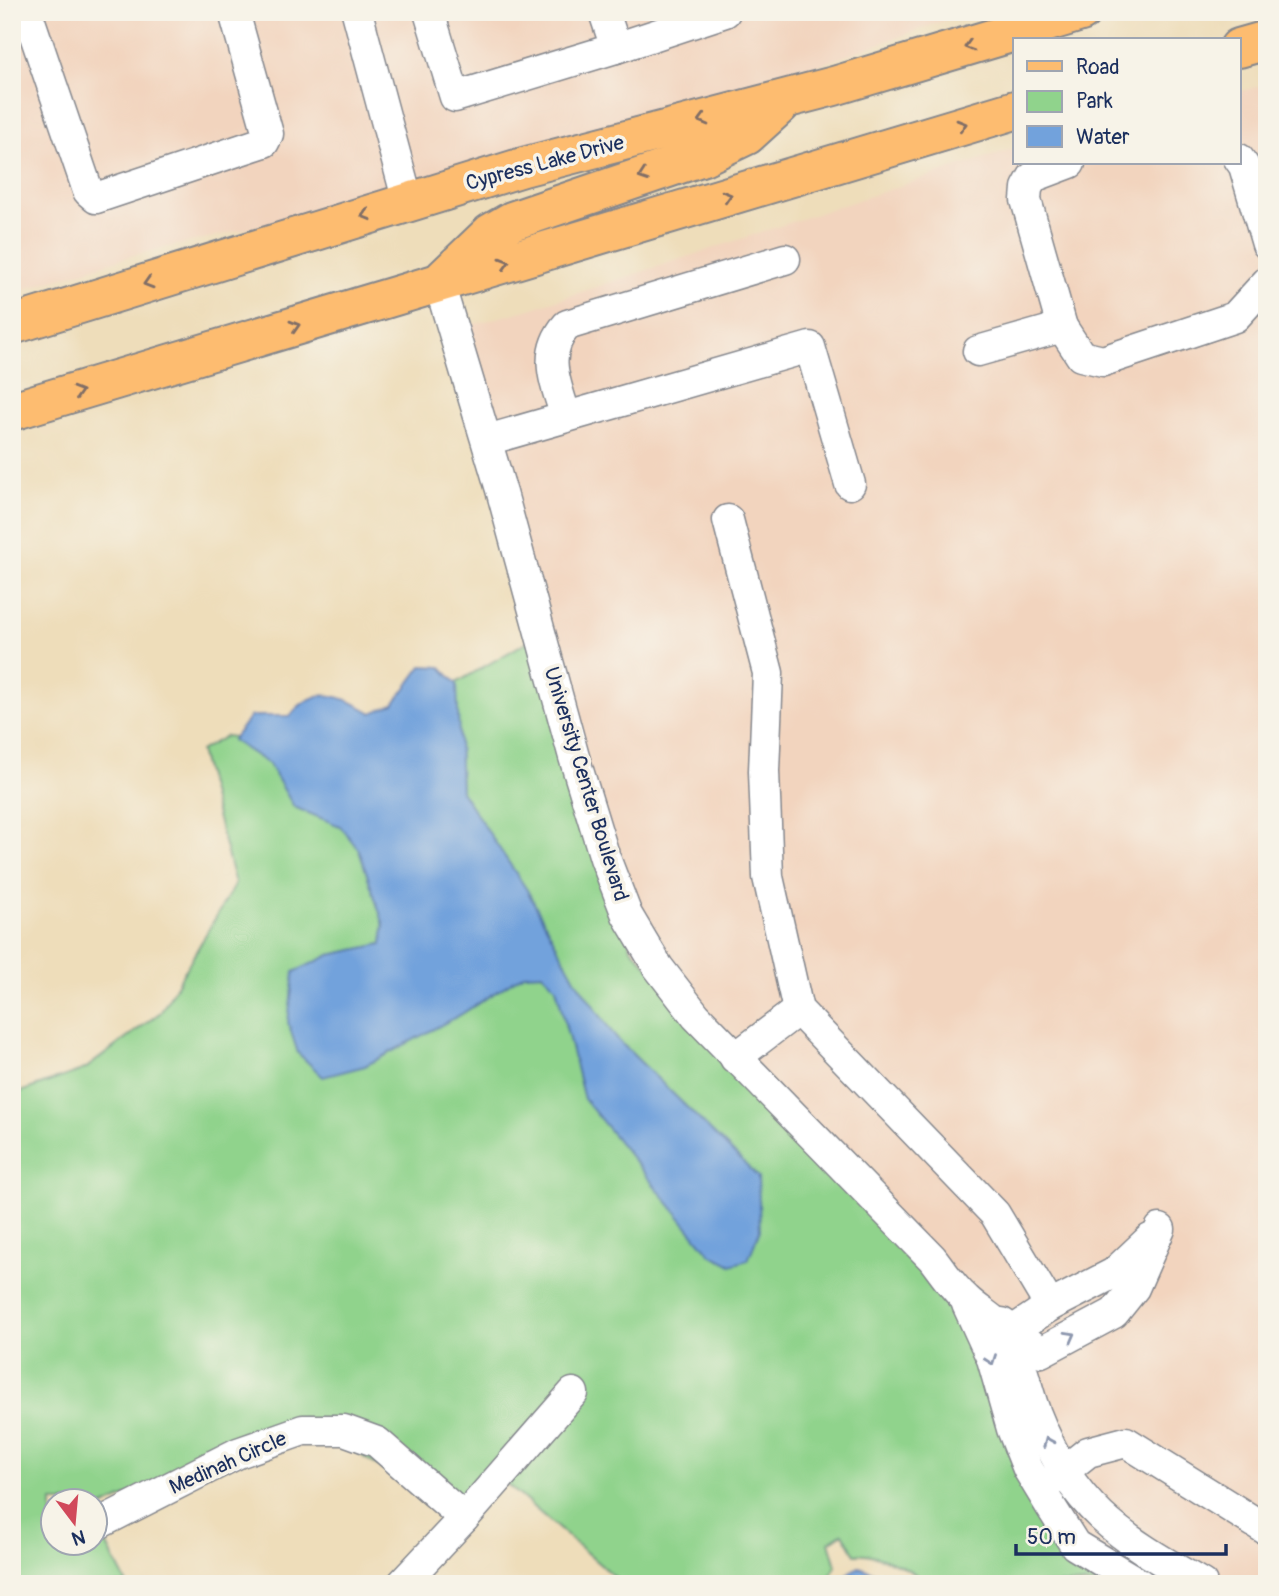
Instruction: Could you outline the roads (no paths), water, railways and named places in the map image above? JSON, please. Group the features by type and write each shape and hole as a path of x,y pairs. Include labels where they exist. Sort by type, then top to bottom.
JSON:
{"main road":[{"name":"Cypress Lake Drive","path":"12,325 523,167 786,98 1081,12"},
{"path":"1240,48 1267,40"},
{"path":"439,283 491,233 512,221 703,156 747,135 786,98"},
{"path":"12,411 1013,111"}],"street":[{"path":"27,12 88,191 96,198 264,142 268,134 234,12"},
{"path":"357,12 408,202"},
{"path":"429,12 455,97 725,12"},
{"path":"604,12 615,48"},
{"path":"1240,160 1267,244"},
{"path":"1067,164 1033,177 1027,188 1026,200 1062,327 1081,356 1102,361 1236,317 1267,282"},
{"path":"566,417 550,363 551,350 567,325 785,259"},
{"name":"University Center Boulevard","path":"439,283 487,440 574,757 605,858 627,915 674,988 735,1058 932,1258 964,1297 1002,1330 1022,1367 1051,1481 1075,1545 1140,1584"},
{"path":"978,351 1062,327"},
{"path":"487,440 810,347 850,484"},
{"path":"728,520 768,673 764,771 768,877 798,1010 995,1214 1050,1306"},
{"path":"735,1058 798,1010"},
{"path":"964,1297 1041,1352 1114,1313 1134,1288 1160,1229 1114,1273 1050,1306 1014,1331"},
{"path":"402,1584 464,1518 573,1393"},
{"name":"Medinah Circle","path":"108,1520 238,1453 303,1430 344,1430 377,1441 464,1518"},
{"path":"1051,1481 1088,1452 1126,1442 1267,1530"},
{"name":"University Center Boulevard","path":"1051,1481 1081,1498 1114,1531 1202,1584"}],"water":[{"path":"422,666 441,667 457,684 461,791 527,890 576,981 616,1038 758,1177 760,1230 748,1260 731,1265 710,1254 584,1099 556,987 542,973 524,974 460,1015 365,1066 323,1077 298,1053 288,1022 294,972 330,955 382,944 384,925 359,850 340,826 294,807 269,764 232,740 251,716 290,716 310,699 319,696 340,698 372,713 394,704"},
{"path":"859,1567 907,1584 841,1584 847,1574"}]}
